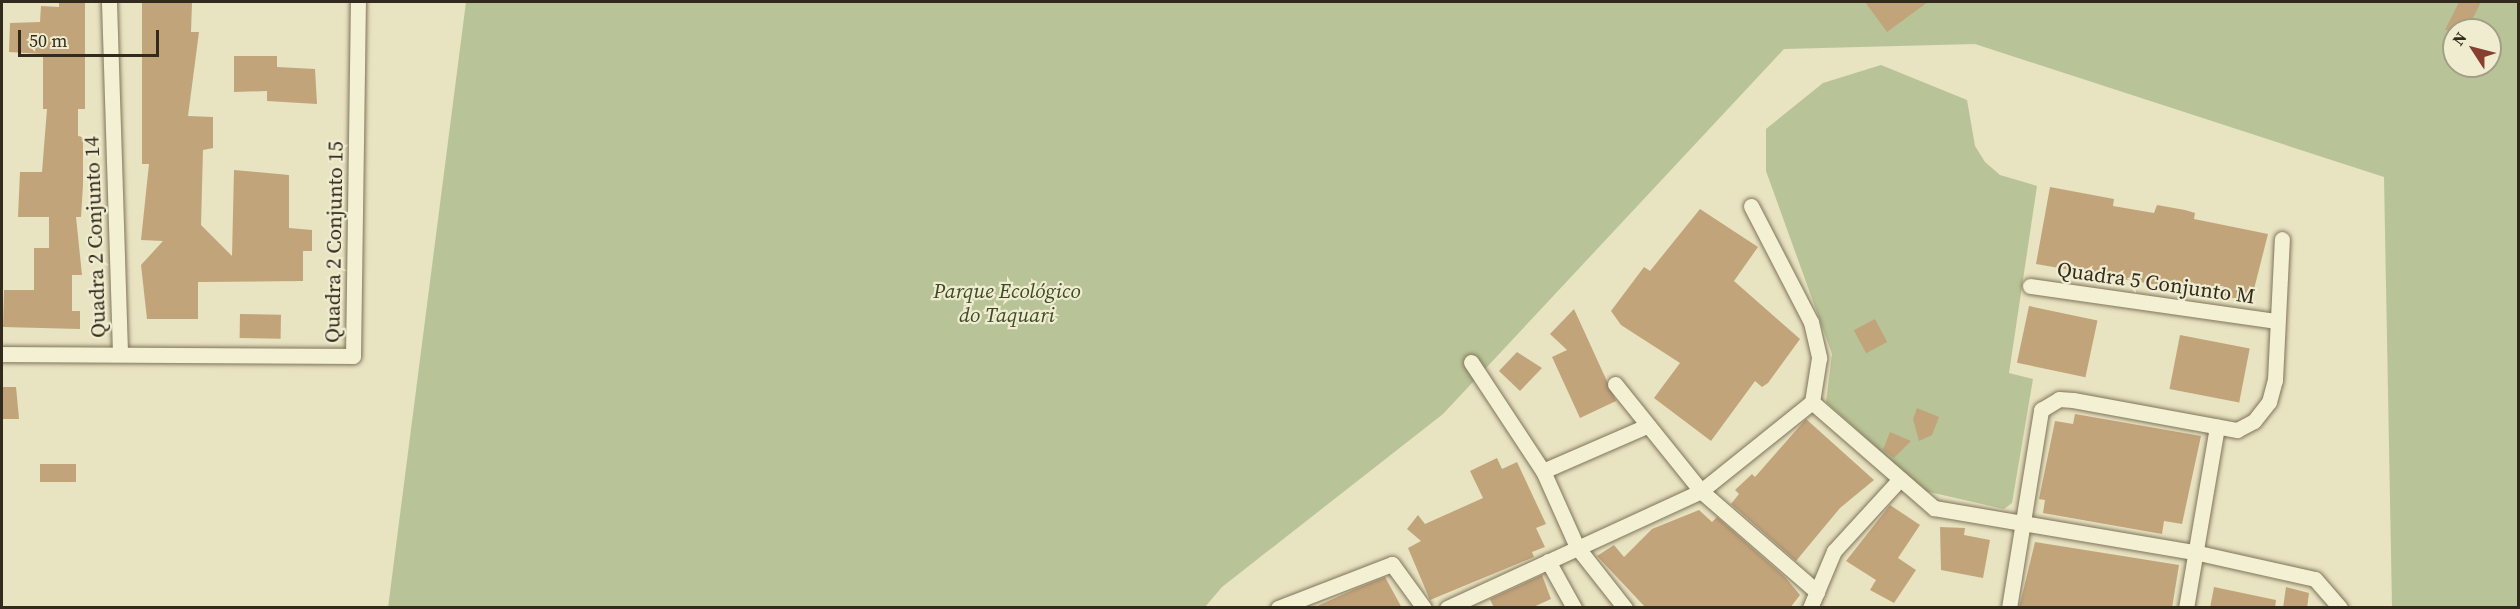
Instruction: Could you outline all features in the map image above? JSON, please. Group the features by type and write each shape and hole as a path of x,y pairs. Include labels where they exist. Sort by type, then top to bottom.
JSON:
{"street":[{"name":"Quadra 2 Conjunto 14","path":"2,354 120,353 109,2"},
{"name":"Quadra 2 Conjunto 15","path":"120,353 353,356 358,2"},
{"path":"1447,608 1701,491 1812,402 1819,358 1811,322 1751,206"},
{"name":"Quadra 5 Conjunto M","path":"2009,608 2036,422 2050,403 2073,400 2237,430 2254,421 2269,402 2278,360 2277,321 2282,239"},
{"name":"Quadra 5 Conjunto M","path":"2030,286 2277,321"},
{"path":"1471,362 1543,471 1577,548 1625,608"},
{"path":"1615,384 1644,427 1701,491 1817,592"},
{"path":"1812,402 1934,508 2022,525 2194,552 2315,579 2340,608"},
{"path":"1543,471 1644,427"},
{"path":"2186,608 2217,428"},
{"path":"1810,608 1847,532 1900,479"},
{"path":"1548,561 1574,608"},
{"path":"1278,608 1378,566 1398,566 1424,608"}],"green space":[{"name":"Parque Ecológico do Taquari","path":"466,2 2518,2 2518,607 2392,607 2384,177 1975,44 1784,49 1443,414 1222,587 1205,607 388,608"},
{"path":"1881,65 1967,100 1975,146 1985,162 2000,175 2037,186 2009,373 2033,379 2012,503 2004,509 1925,491 1826,402 1832,354 1766,171 1766,129 1823,83"}],"building":[{"path":"59,2 85,2 85,109 78,109 78,136 83,137 83,185 81,217 76,217 82,275 72,275 72,311 80,311 80,329 3,327 4,290 34,290 34,248 49,248 49,217 18,217 20,172 42,172 47,109 43,109 43,54 9,52 10,23 40,22 41,6 59,7"},
{"path":"142,2 192,3 191,32 199,32 188,116 213,117 213,148 203,150 201,225 232,256 234,170 289,175 289,228 312,230 312,251 303,251 303,281 198,282 198,319 147,319 141,265 163,241 141,240 149,164 142,164"},
{"path":"1865,2 1928,2 1887,32"},
{"path":"2459,2 2481,2 2473,18 2451,18"},
{"path":"234,56 277,56 277,67 315,69 317,104 267,101 267,91 234,92"},
{"path":"2050,187 2114,199 2113,206 2154,213 2157,205 2185,210 2195,213 2194,219 2268,234 2251,301 2036,264"},
{"path":"1700,209 1758,247 1734,281 1800,339 1768,383 1762,387 1755,381 1711,441 1654,398 1680,363 1621,325 1611,311 1644,267 1650,271"},
{"path":"2029,306 2097,321 2085,377 2017,363"},
{"path":"1574,309 1616,401 1580,418 1552,357 1567,350 1550,334"},
{"path":"240,314 281,315 281,339 240,338"},
{"path":"1875,319 1887,342 1866,353 1854,330"},
{"path":"2180,335 2250,349 2239,403 2170,389"},
{"path":"1517,352 1542,368 1520,391 1499,371"},
{"path":"2,387 16,387 19,419 2,419"},
{"path":"1917,408 1939,417 1932,435 1919,441 1913,419"},
{"path":"2075,414 2201,436 2182,524 2164,521 2162,534 2043,513 2045,500 2039,499 2055,421 2073,424"},
{"path":"1806,419 1874,480 1840,508 1796,561 1731,504 1739,494 1735,490 1752,474 1755,477"},
{"path":"1890,432 1911,441 1894,458 1883,450"},
{"path":"1497,458 1502,469 1517,462 1546,524 1536,528 1545,547 1532,552 1534,557 1430,600 1408,548 1421,541 1407,529 1418,515 1425,524 1483,498 1470,471"},
{"path":"40,464 76,464 76,482 40,482"},
{"path":"1890,505 1920,525 1898,558 1916,570 1894,603 1870,590 1876,580 1846,561"},
{"path":"1699,510 1712,522 1717,517 1785,577 1800,595 1790,608 1646,608 1597,556 1614,545 1624,557 1652,529"},
{"path":"1940,527 1965,528 1964,535 1990,540 1983,578 1941,570"},
{"path":"2035,542 2179,565 2172,608 2019,608"},
{"path":"1542,575 1551,599 1531,608 1494,608 1490,599"},
{"path":"1385,577 1402,608 1313,608 1355,589"},
{"path":"2214,587 2276,600 2275,608 2210,608"},
{"path":"2286,587 2309,593 2307,608 2283,608"}]}
